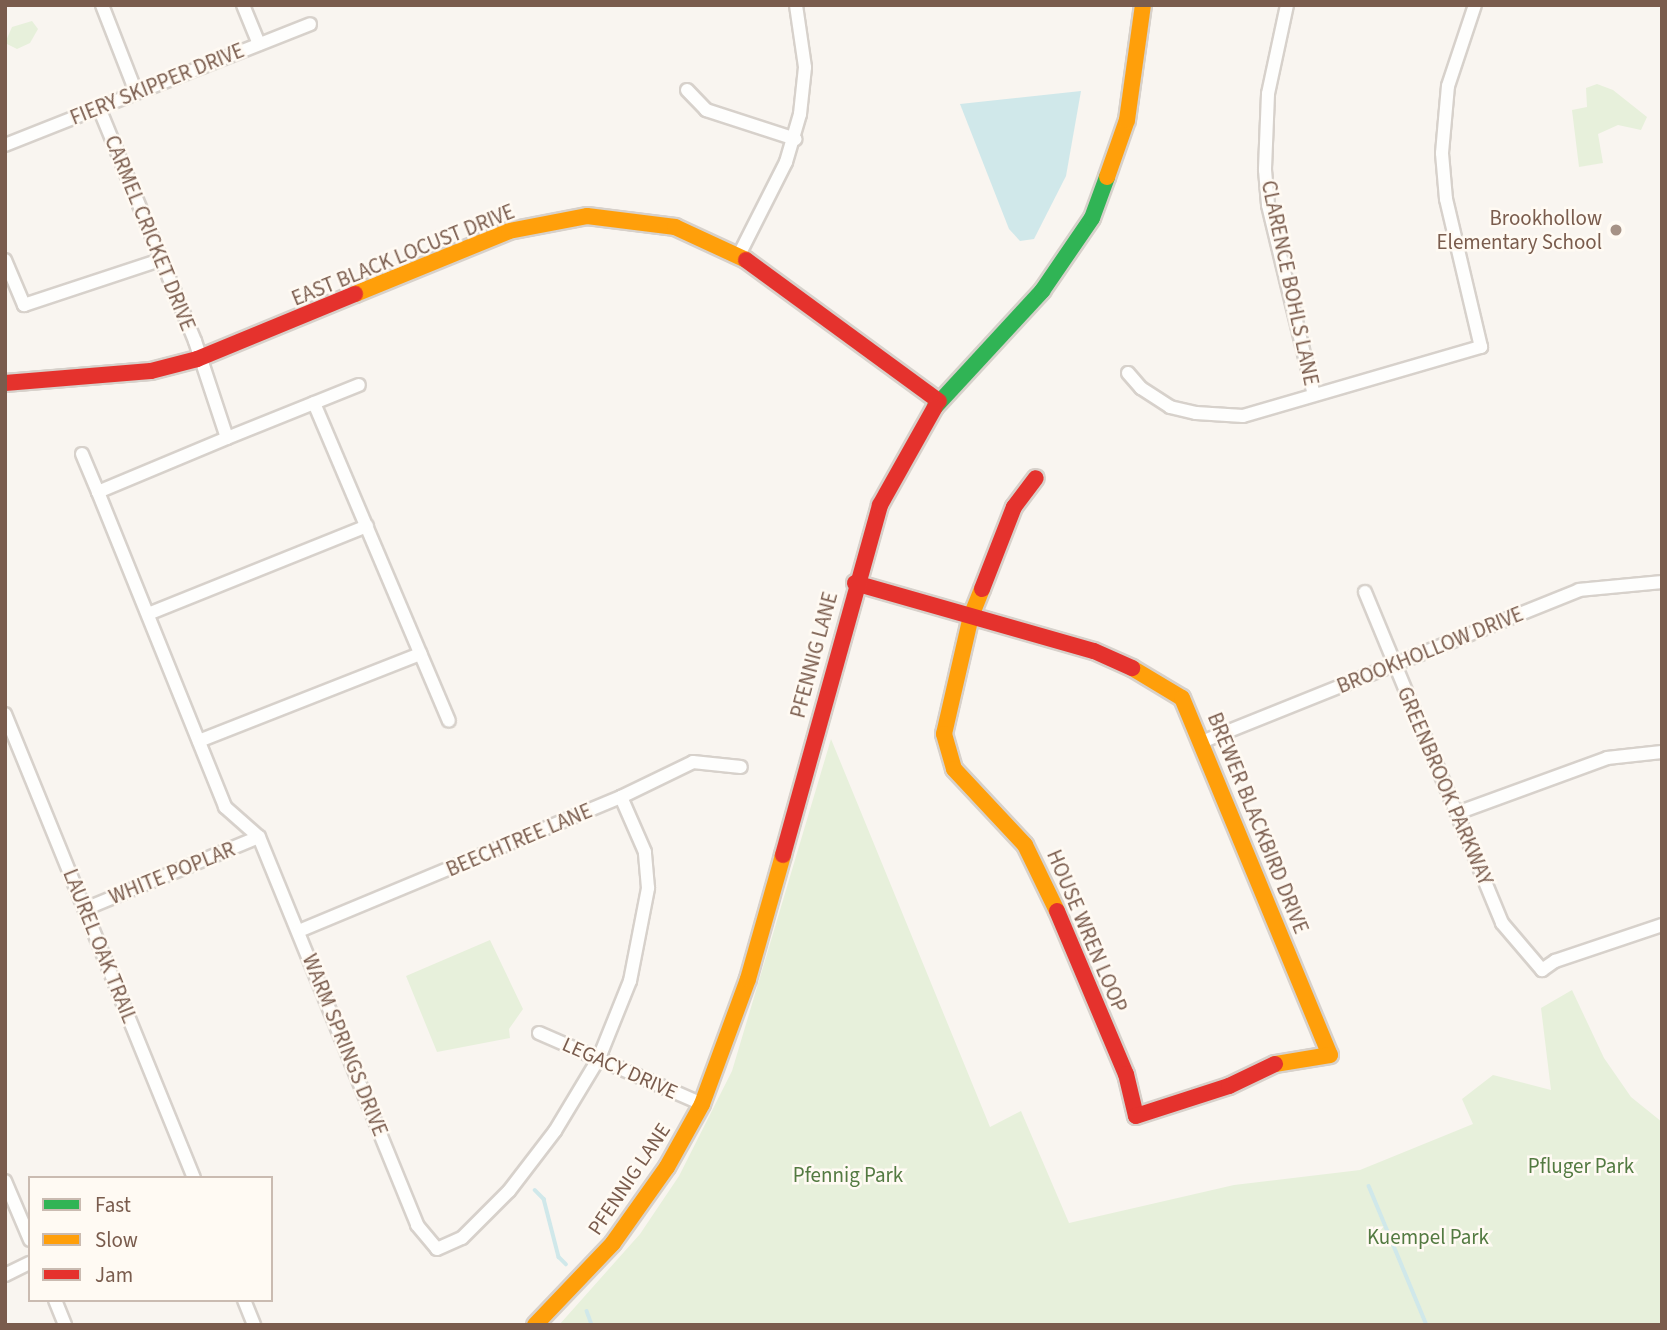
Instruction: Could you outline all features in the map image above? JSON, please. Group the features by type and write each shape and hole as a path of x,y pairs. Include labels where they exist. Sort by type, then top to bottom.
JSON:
{"street":[{"path":"102,5 136,92"},
{"path":"243,5 259,44"},
{"path":"739,255 794,139 805,66 796,5"},
{"name":"PFENNIG LANE","path":"536,1325 613,1243 667,1167 702,1104 748,979 855,583 892,478 939,401 1049,283 1092,218 1127,120 1143,5"},
{"name":"CLARENCE BOHLS LANE","path":"1287,5 1268,94 1265,170 1268,205 1314,395"},
{"path":"1128,373 1157,401 1196,414 1243,416 1481,347 1446,199 1442,153 1448,86 1475,5"},
{"name":"FIERY SKIPPER DRIVE","path":"5,145 310,24"},
{"path":"687,90 706,110 794,139"},
{"name":"CARMEL CRICKET DRIVE","path":"99,107 201,358 228,438"},
{"name":"EAST BLACK LOCUST DRIVE","path":"5,383 151,371 201,358 509,231 549,221 587,216 631,219 675,228 739,255 939,401"},
{"path":"5,260 24,305 160,260"},
{"path":"98,492 359,385"},
{"path":"314,403 449,721"},
{"path":"82,454 225,807 259,837"},
{"name":"HOUSE WREN LOOP","path":"1036,478 1014,507 971,616 948,707 947,752 968,790 1025,845 1038,866 1126,1074 1136,1116 1183,1103 1275,1064 1330,1055"},
{"path":"148,614 367,526"},
{"name":"BROOKHOLLOW DRIVE","path":"1204,741 1579,590 1662,582"},
{"name":"BREWER BLACKBIRD DRIVE","path":"855,583 1094,651 1160,681 1182,698 1204,741 1330,1055"},
{"name":"GREENBROOK PARKWAY","path":"1365,592 1502,923 1542,970 1592,947 1662,925"},
{"path":"199,741 420,654"},
{"name":"LAUREL OAK TRAIL","path":"5,714 11,742 85,909 193,1176"},
{"path":"1457,813 1607,758 1662,752"},
{"name":"BEECHTREE LANE","path":"299,931 621,797 693,762 741,766"},
{"path":"599,1058 630,981 648,888 645,852 621,797"},
{"name":"WHITE POPLAR","path":"85,909 259,837"},
{"name":"WARM SPRINGS DRIVE","path":"259,837 418,1224 437,1249 462,1238 509,1191 555,1131 599,1058"},
{"name":"LEGACY DRIVE","path":"539,1032 702,1104"},
{"path":"5,1181 28,1235"},
{"path":"5,1275 28,1264"},
{"path":"56,1302 65,1325"},
{"path":"245,1302 254,1325"}],"green space":[{"path":"32,21 38,29 30,43 17,49 5,43 12,27"},
{"path":"1597,84 1613,90 1647,117 1641,130 1618,125 1598,134 1603,163 1579,167 1572,110 1587,107 1586,88"},
{"path":"831,739 990,1127 1021,1111 1069,1223 1234,1185 1360,1170 1473,1124 1462,1099 1493,1075 1551,1090 1541,1008 1572,990 1604,1058 1631,1097 1662,1122 1662,1325 559,1325 640,1234 679,1176 732,1071"},
{"path":"490,940 523,1009 509,1029 510,1038 437,1052 406,976"}],"water":[{"path":"1081,91 1066,176 1034,239 1020,241 1009,229 960,104"}],"waterway":[{"path":"1369,1186 1427,1325"},
{"path":"535,1190 544,1199 559,1257 566,1264"},
{"path":"587,1311 592,1325"}],"traffic: fast":[{"path":"935,407 1042,291 1092,218 1107,177"}],"traffic: slow":[{"path":"1107,177 1127,120 1143,5"},
{"path":"355,294 509,231 587,216 675,227 746,260"},
{"path":"982,589 971,616 944,734 954,769 1025,845 1057,911"},
{"path":"1132,668 1182,698 1330,1055 1275,1064"},
{"path":"535,1325 613,1243 667,1167 702,1104 748,979 783,855"}],"traffic: jam":[{"path":"746,260 939,401"},
{"path":"5,383 151,371 197,359 355,294"},
{"path":"783,855 880,505 935,407"},
{"path":"982,589 1014,507 1036,478"},
{"path":"855,583 1094,651 1132,668"},
{"path":"1057,911 1126,1074 1136,1116 1229,1086 1275,1064"}],"place":[{"name":"Brookhollow Elementary School","path":"1616,230"}],"park label":[{"name":"Pfluger Park","path":"1581,1166"},
{"name":"Pfennig Park","path":"848,1175"},
{"name":"Kuempel Park","path":"1428,1237"}]}
